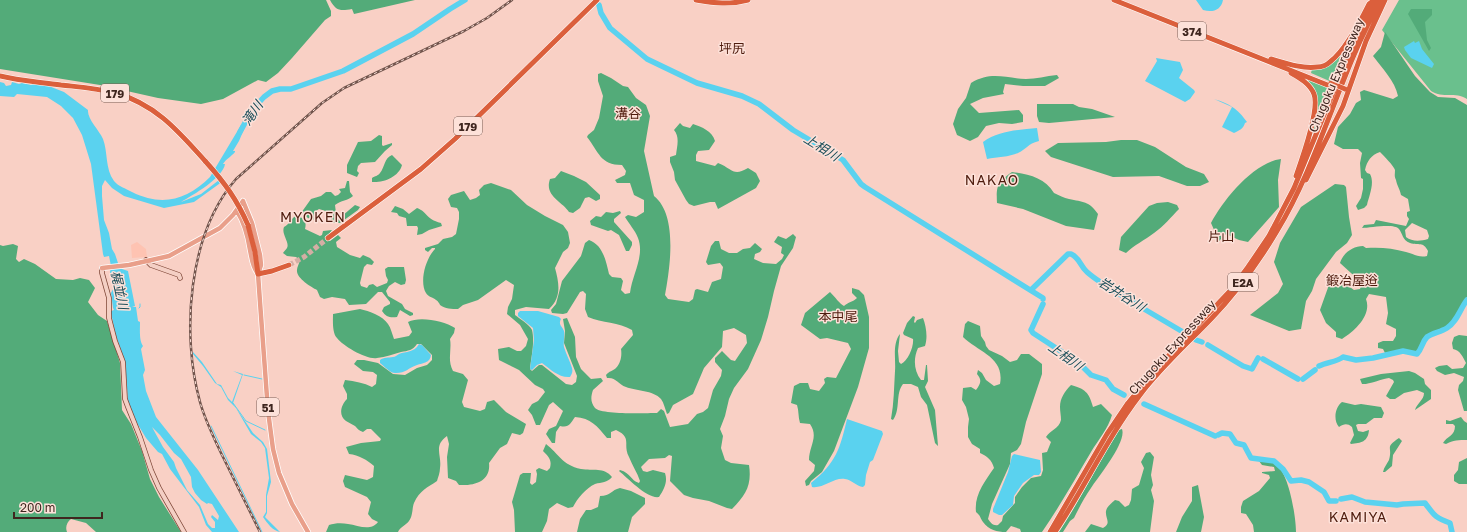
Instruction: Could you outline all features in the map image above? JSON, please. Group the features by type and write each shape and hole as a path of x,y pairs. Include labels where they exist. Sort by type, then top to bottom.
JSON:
{"highway":[{"name":"179","path":"328,238 421,169 449,144 597,0"},
{"path":"696,0 720,4 739,3 748,0"},
{"name":"374","path":"1114,0 1270,61"},
{"name":"374","path":"1122,0 1270,61"},
{"path":"1270,61 1309,68 1328,64 1339,52 1369,4 1375,0"},
{"name":"Chugoku Expressway","path":"1050,532 1107,434 1128,403 1155,370 1230,291 1248,267 1276,224 1299,177 1349,54 1375,0"},
{"name":"Chugoku Expressway","path":"1055,532 1107,444 1139,396 1244,281 1266,250 1292,205 1353,55 1381,0"},
{"path":"1346,91 1352,85 1372,26 1385,0"},
{"path":"1270,61 1346,91"},
{"path":"1270,61 1307,84 1312,91 1316,102 1314,117 1298,171 1276,224"},
{"name":"179","path":"0,76 115,93 149,107 168,122 223,180 235,197 248,225 255,252 258,274"},
{"path":"1292,205 1336,122 1347,98 1346,91"},
{"path":"258,274 289,265"}],"main road":[{"name":"51","path":"103,268 129,265 169,256 214,232 237,211 243,201 258,244 261,265 258,274 268,411 273,449 279,473 292,504 308,532"},
{"name":"51","path":"237,211 244,225 250,250 252,267 258,274"},
{"path":"146,260 151,265 179,275 180,278"},
{"path":"103,268 102,273 109,298 109,318 115,341 123,362 125,399 151,470 159,488 184,532"}],"shaded area":[{"path":"137,242 146,249 147,257 132,258 131,245"}],"green space":[{"path":"0,0 326,0 331,11 331,16 325,20 278,73 266,82 258,80 223,99 201,104 158,98 100,85 0,69"},
{"path":"330,0 415,0 354,14 352,9 341,10 336,8"},
{"path":"1399,0 1467,0 1467,99 1431,91 1382,30"},
{"path":"1411,9 1432,9 1432,15 1425,22 1427,40 1431,48 1429,51 1408,14"},
{"path":"1360,24 1334,83 1311,73 1312,69 1325,67"},
{"path":"1385,32 1415,76 1430,92 1438,97 1455,98 1467,105 1467,297 1453,321 1447,326 1426,336 1417,352 1412,353 1403,350 1385,353 1383,349 1378,348 1378,343 1383,341 1393,341 1396,336 1396,329 1386,324 1388,313 1386,297 1369,294 1366,299 1367,311 1361,322 1352,332 1342,339 1336,337 1336,332 1326,323 1320,310 1330,282 1334,280 1344,283 1354,290 1360,289 1362,283 1340,263 1343,256 1352,249 1359,246 1366,248 1386,248 1419,256 1427,256 1428,251 1424,246 1407,242 1399,229 1396,227 1387,226 1362,228 1364,225 1374,224 1376,220 1406,226 1409,219 1407,212 1410,211 1408,199 1401,195 1395,177 1395,170 1380,152 1372,157 1367,164 1365,170 1370,174 1372,181 1371,190 1367,205 1358,210 1356,206 1361,198 1363,189 1360,163 1362,153 1358,149 1343,149 1334,144 1338,127 1350,114 1356,103 1361,100 1360,92 1364,90 1393,99 1398,96 1391,80 1373,56 1381,47","holes":["1412,223 1427,230 1429,236 1428,239 1417,241 1406,237 1405,230"]},
{"path":"601,73 623,86 628,87 636,98 646,105 650,116 644,151 654,196 662,205 667,216 670,257 665,295 668,299 689,302 693,299 695,290 697,289 708,292 712,282 721,279 723,267 720,263 708,265 706,262 711,246 715,241 719,241 721,249 729,253 737,253 743,249 750,248 755,243 762,249 760,252 755,254 754,259 763,263 776,264 784,255 781,253 782,247 774,242 778,236 786,239 793,234 796,237 793,248 781,266 761,340 748,369 734,388 720,429 723,436 721,448 725,460 731,463 749,465 749,484 741,499 732,509 709,501 684,495 670,481 672,456 669,455 665,458 649,459 641,467 643,471 647,472 653,470 665,473 665,485 659,497 654,497 643,491 619,471 624,471 639,483 639,478 627,452 626,439 616,430 611,432 611,438 607,438 597,426 590,421 575,417 567,426 560,426 556,432 555,443 552,443 546,434 549,429 556,426 563,411 553,402 549,405 540,425 536,425 528,410 532,404 538,401 545,392 519,370 499,360 498,349 509,347 517,351 521,351 526,346 528,339 520,325 507,314 508,307 512,299 514,285 506,280 478,300 463,305 458,309 440,305 427,294 424,288 424,270 435,249 432,248 428,252 425,248 438,244 443,239 452,237 456,234 459,212 457,208 451,207 448,199 451,195 464,191 470,200 480,195 479,190 484,185 491,183 511,190 527,205 563,225 568,232 570,243 568,248 563,252 555,268 558,279 558,295 549,309 526,307 515,310 515,315 532,330 533,345 530,369 532,371 539,365 542,365 566,384 572,385 576,382 577,376 564,343 565,331 563,319 567,318 575,337 576,357 581,369 591,379 601,378 603,381 592,392 591,397 595,408 606,412 624,413 657,413 661,409 664,411 670,427 688,424 697,414 708,408 713,390 721,376 722,370 715,362 715,358 722,351 731,360 735,361 747,343 746,335 734,328 723,331 722,347 704,368 693,394 673,405 667,414 664,404 658,396 649,392 623,386 613,379 607,378 606,375 619,364 621,349 633,335 632,330 622,325 588,317 585,309 586,294 583,291 580,292 567,313 552,313 551,310 556,304 562,281 581,256 585,243 589,240 594,242 601,250 609,274 612,277 621,278 623,281 621,290 625,294 630,293 639,259 640,245 638,238 625,217 628,215 636,217 644,212 644,200 634,195 630,183 617,183 615,180 625,175 626,171 622,165 609,163 604,160 587,137 594,130 599,118 603,96 598,81 598,74"},
{"path":"1057,75 1059,78 1045,86 1005,84 1004,94 983,98 970,104 979,113 1019,110 1023,115 1023,122 1012,124 999,123 986,126 978,137 970,141 957,135 953,124 958,109 966,98 971,83 978,79 991,76 1034,79"},
{"path":"1308,79 1332,88 1306,155 1318,104 1316,94 1308,82"},
{"path":"1037,104 1073,104 1115,117 1049,123 1039,122 1037,116"},
{"path":"680,123 683,126 690,128 693,124 700,127 709,132 714,138 715,141 709,150 698,151 696,161 715,166 718,163 736,172 743,171 748,168 756,173 760,181 756,188 718,209 715,202 694,206 689,204 675,180 670,162 670,157 676,155 678,139 674,130"},
{"path":"379,135 382,136 383,146 392,143 392,145 375,162 361,163 358,166 357,171 359,173 357,177 347,173 347,165 358,142 371,141"},
{"path":"1137,140 1155,147 1186,167 1204,174 1209,182 1200,186 1187,186 1159,176 1113,177 1051,157 1045,151 1058,143 1106,142"},
{"path":"392,155 402,165 398,173 386,180 372,182 372,178 382,171 387,158"},
{"path":"1281,159 1278,180 1279,207 1248,242 1226,234 1219,241 1211,223 1231,193 1260,167"},
{"path":"561,171 586,182 600,195 600,199 596,201 589,197 585,198 580,208 573,213 569,212 549,190 550,179 555,178"},
{"path":"1012,172 1024,174 1041,180 1054,193 1067,199 1089,204 1098,214 1094,230 1066,226 1023,209 997,203 999,184"},
{"path":"347,181 349,181 350,192 353,196 335,205 336,213 339,216 342,216 355,205 360,207 340,223 329,223 333,215 332,213 319,209 316,211 314,216 315,218 313,220 301,213 311,199 321,196 326,192 331,192 335,196 338,195 341,192 339,189 345,188"},
{"path":"1335,184 1344,185 1346,187 1352,235 1347,243 1336,252 1316,279 1312,291 1306,301 1301,329 1289,331 1250,315 1278,293 1283,284 1274,262 1280,243 1301,207"},
{"path":"1168,202 1177,205 1179,209 1154,233 1132,247 1126,253 1119,250 1121,237 1149,206 1157,203"},
{"path":"395,206 403,209 409,214 417,208 423,211 432,220 441,223 442,226 417,235 417,226 407,226 406,218 399,216 397,213 391,212"},
{"path":"620,211 621,213 614,219 614,222 632,242 629,251 626,251 619,235 611,230 608,231 591,225 590,221 596,216 601,217 606,212 613,213"},
{"path":"297,215 304,220 306,224 305,229 320,236 322,235 323,231 332,230 327,237 330,241 338,235 341,238 336,242 337,247 350,255 360,258 363,255 370,258 374,262 372,265 367,264 364,267 360,283 361,286 367,288 369,285 373,284 377,287 387,283 388,280 385,269 388,267 404,267 406,280 405,284 401,285 395,282 389,286 386,291 388,296 402,304 405,309 413,313 413,315 410,316 400,310 397,317 385,315 382,311 384,307 390,304 390,302 382,292 378,292 366,304 349,305 345,299 332,297 324,299 320,297 317,290 304,282 297,273 300,260 296,257 287,256 283,253 288,246 283,230 284,227"},
{"path":"13,244 18,246 16,259 19,262 24,259 35,264 56,279 73,280 80,278 89,280 95,288 88,302 98,315 107,321 120,363 122,410 131,424 142,451 150,479 159,497 181,532 96,532 86,523 71,519 66,528 67,532 0,532 0,245 3,246"},
{"path":"852,288 859,290 864,295 869,317 869,348 858,387 834,451 822,472 811,481 809,485 806,486 805,481 814,471 815,465 809,460 814,433 810,424 800,423 797,405 791,403 794,386 800,383 808,383 810,389 819,391 825,383 824,379 827,377 836,378 851,349 848,343 827,338 820,339 801,325 805,313 830,292 844,306 857,298 852,293"},
{"path":"360,309 376,314 386,321 390,327 394,339 409,336 412,332 408,322 413,320 432,320 445,323 455,328 450,339 450,363 453,371 463,374 468,380 462,402 464,407 480,411 485,409 487,402 494,400 506,412 526,424 523,433 520,435 512,433 507,444 500,448 489,463 489,469 485,478 471,485 459,485 456,481 448,478 447,457 449,444 447,436 440,443 439,447 440,470 437,481 419,495 414,503 410,519 398,532 326,532 329,525 338,523 371,527 378,522 372,519 368,514 371,502 367,497 345,487 343,481 345,475 367,480 373,477 374,466 363,458 349,454 346,447 361,443 380,441 381,439 371,429 367,429 363,432 346,421 342,416 341,410 347,399 347,394 343,386 345,380 359,382 372,387 376,384 377,375 373,372 363,371 354,364 357,360 378,363 393,374 405,375 417,368 427,365 432,360 432,355 421,344 417,344 414,348 408,351 377,358 367,357 344,345 335,336 333,314"},
{"path":"913,316 915,317 915,323 917,320 923,318 926,328 925,346 918,348 915,356 915,365 921,380 924,380 927,365 928,381 925,387 935,410 938,446 935,443 927,405 921,397 918,387 911,384 903,384 899,392 897,411 893,420 891,419 894,395 896,342 900,334 898,351 899,362 901,364 908,357 913,345 913,339 904,335 903,333 907,323"},
{"path":"968,321 980,326 981,336 989,350 1002,356 1010,362 1017,360 1021,354 1029,354 1042,364 1042,374 1026,422 1021,444 1017,450 1011,453 1010,464 992,504 988,519 992,524 998,525 1002,521 1003,516 1015,503 1015,497 1031,478 1041,476 1043,470 1042,453 1047,452 1051,442 1046,437 1060,423 1061,401 1065,392 1071,385 1086,392 1093,407 1101,404 1112,415 1105,430 1042,532 1021,532 1020,529 1011,526 1006,532 996,531 985,525 976,512 978,494 994,468 991,461 980,453 980,449 972,444 968,437 969,419 966,407 962,400 963,388 971,387 976,390 980,382 980,378 977,374 978,370 982,373 986,380 994,386 1000,384 1000,375 998,367 994,361 963,337 965,324"},
{"path":"1459,335 1467,336 1467,411 1464,411 1458,390 1464,377 1454,373 1445,375 1437,371 1435,368 1447,365 1452,369 1463,368 1466,363 1459,352 1453,349 1452,343 1454,337"},
{"path":"1409,371 1424,379 1425,384 1431,390 1431,399 1415,410 1423,398 1424,393 1417,390 1404,393 1395,399 1390,399 1386,396 1394,382 1393,380 1389,378 1362,384 1360,379 1381,374"},
{"path":"1342,402 1355,405 1361,404 1381,407 1384,413 1382,418 1374,418 1366,424 1356,425 1358,431 1363,432 1369,430 1366,439 1363,441 1351,444 1350,443 1354,435 1352,427 1346,424 1339,427 1337,424 1335,417 1336,410"},
{"path":"1461,417 1467,423 1467,440 1459,440 1446,444 1443,443 1455,429 1453,424 1446,424 1446,420 1450,421"},
{"path":"1122,429 1120,442 1111,459 1086,496 1074,518 1070,521 1063,532 1059,532 1075,507 1111,443 1119,430"},
{"path":"1399,438 1402,441 1393,455 1392,466 1383,472 1389,460 1390,446"},
{"path":"546,444 569,465 581,469 602,471 612,477 588,488 579,497 573,507 568,508 557,503 549,509 547,521 542,532 515,532 512,502 520,475 523,473 531,473 530,483 532,485 536,482 536,470 539,468 547,471 550,468 550,459 543,451"},
{"path":"1150,452 1154,457 1151,475 1153,485 1151,490 1154,501 1150,532 1085,532 1091,524 1103,528 1106,526 1108,523 1106,511 1108,506 1115,500 1119,501 1125,507 1129,505 1132,489 1139,485 1144,468 1141,462 1146,453"},
{"path":"1467,458 1467,484 1459,484 1454,481 1454,475 1458,470 1459,462"},
{"path":"1259,461 1269,461 1275,463 1284,475 1291,495 1296,532 1254,532 1253,525 1246,514 1241,513 1243,501 1259,491 1270,478 1269,475 1262,472 1275,471 1274,467 1262,465"},
{"path":"1198,485 1204,517 1201,532 1176,532 1182,517 1192,501 1192,487"},
{"path":"620,488 631,491 645,498 645,504 632,517 628,532 577,532 580,519 586,510 591,510 598,507 600,496 609,494"}],"water":[{"path":"1196,0 1223,0 1216,10 1210,11 1203,10"},
{"path":"1414,41 1415,43 1419,41 1422,49 1434,64 1432,68 1411,58 1405,50 1404,47"},
{"path":"1156,58 1180,62 1183,70 1179,78 1195,92 1190,99 1185,102 1145,81 1157,61"},
{"name":"梶並川","path":"0,82 4,83 6,86 11,85 12,82 19,84 46,85 64,92 88,110 91,121 103,139 109,171 114,181 120,186 143,197 154,199 174,199 183,196 201,185 210,177 241,125 245,127 233,151 235,152 223,164 225,164 219,175 207,186 181,202 201,194 219,180 221,182 194,202 164,208 124,196 112,188 105,180 102,186 104,220 109,233 112,249 119,266 128,271 135,306 132,307 136,307 138,321 140,322 140,338 143,346 141,349 145,370 143,375 146,391 156,417 198,470 239,532 212,532 206,525 199,507 170,469 162,454 158,452 146,438 137,423 128,401 125,361 116,336 111,313 111,311 114,310 111,293 114,287 110,272 111,266 109,256 104,257 103,254 91,164 82,135 73,118 61,106 47,97 17,94 14,97 0,96","holes":["152,427 174,453 181,459 191,477 192,487 195,493 207,504 212,504 219,516 218,520 212,515 211,517 215,522 215,528 212,528 208,524 200,505 187,490 174,462 163,447"]},
{"path":"1232,107 1240,113 1247,122 1240,130 1234,133 1222,127"},
{"path":"1037,128 1039,141 1014,154 987,159 983,142 989,138 1009,131"},
{"path":"520,311 538,311 559,317 561,319 560,324 564,331 564,347 572,369 570,377 558,375 542,363 537,365 532,370 530,369 534,340 533,328 518,316"},
{"path":"419,344 422,345 431,355 429,360 426,362 396,373 390,371 380,363 380,360 382,359 394,357 415,349"},
{"path":"193,352 217,384 221,385 232,402 242,375 233,371 243,374 233,403 253,433 263,442 267,449 271,482 267,496 267,513 265,517 280,532 268,524 263,517 266,512 266,495 269,478 265,448 261,442 251,434 236,408 228,400 221,387 215,383"},
{"path":"847,419 882,431 883,434 873,460 870,462 865,485 863,487 845,479 841,479 812,487 811,483 826,469 836,455"},
{"path":"1014,454 1040,460 1041,472 1039,475 1034,475 1023,483 1014,496 1013,505 1002,515 999,515 993,512 993,509"}],"waterway":[{"name":"滝川","path":"240,132 252,110 272,91 291,89 343,71 413,34 465,0"},
{"name":"上相川","path":"599,5 601,13 610,28 647,59 697,83 742,96 759,104 793,130 843,160 861,184 865,187 1043,299"},
{"name":"岩井谷川","path":"1031,290 1068,254 1071,254 1087,272 1100,282 1183,332"},
{"name":"岩井谷川","path":"1319,366 1343,357 1356,360 1373,358 1403,351 1417,354 1427,337 1445,329 1456,319 1467,300"},
{"path":"139,308 140,304"},
{"name":"上相川","path":"1043,304 1031,330 1033,333 1079,363 1091,375 1106,380 1113,389 1124,395"},
{"name":"岩井谷川","path":"1196,340 1202,342"},
{"name":"岩井谷川","path":"1208,345 1243,366 1252,369 1258,358"},
{"name":"岩井谷川","path":"1263,359 1298,379"},
{"name":"岩井谷川","path":"1303,379 1315,370"},
{"path":"244,375 262,379"},
{"path":"233,403 246,421 265,430"},
{"name":"上相川","path":"1144,404 1215,436"},
{"path":"211,426 262,532"},
{"name":"上相川","path":"1218,435 1222,433 1230,434 1236,443 1244,445 1251,458 1274,461 1283,469 1291,481 1301,480 1309,482 1324,492 1329,501 1336,501"},
{"name":"上相川","path":"1341,499 1352,497 1365,502 1397,505 1425,503 1435,516 1450,523 1452,532"}],"tunnel":[{"path":"289,265 304,257 328,238"}],"railway":[{"path":"260,532 209,428 200,402 194,375 190,316 193,286 207,227 220,202 236,179 322,103 344,88 464,31 487,18 512,0"}],"district":[{"name":"坪尻","path":"732,48"},
{"name":"溝谷","path":"628,113"},
{"name":"NAKAO","path":"992,179"},
{"name":"MYOKEN","path":"313,216"},
{"name":"片山","path":"1221,236"},
{"name":"鍛冶屋逧","path":"1352,280"},
{"name":"本中尾","path":"838,316"},
{"name":"KAMIYA","path":"1358,516"}]}
